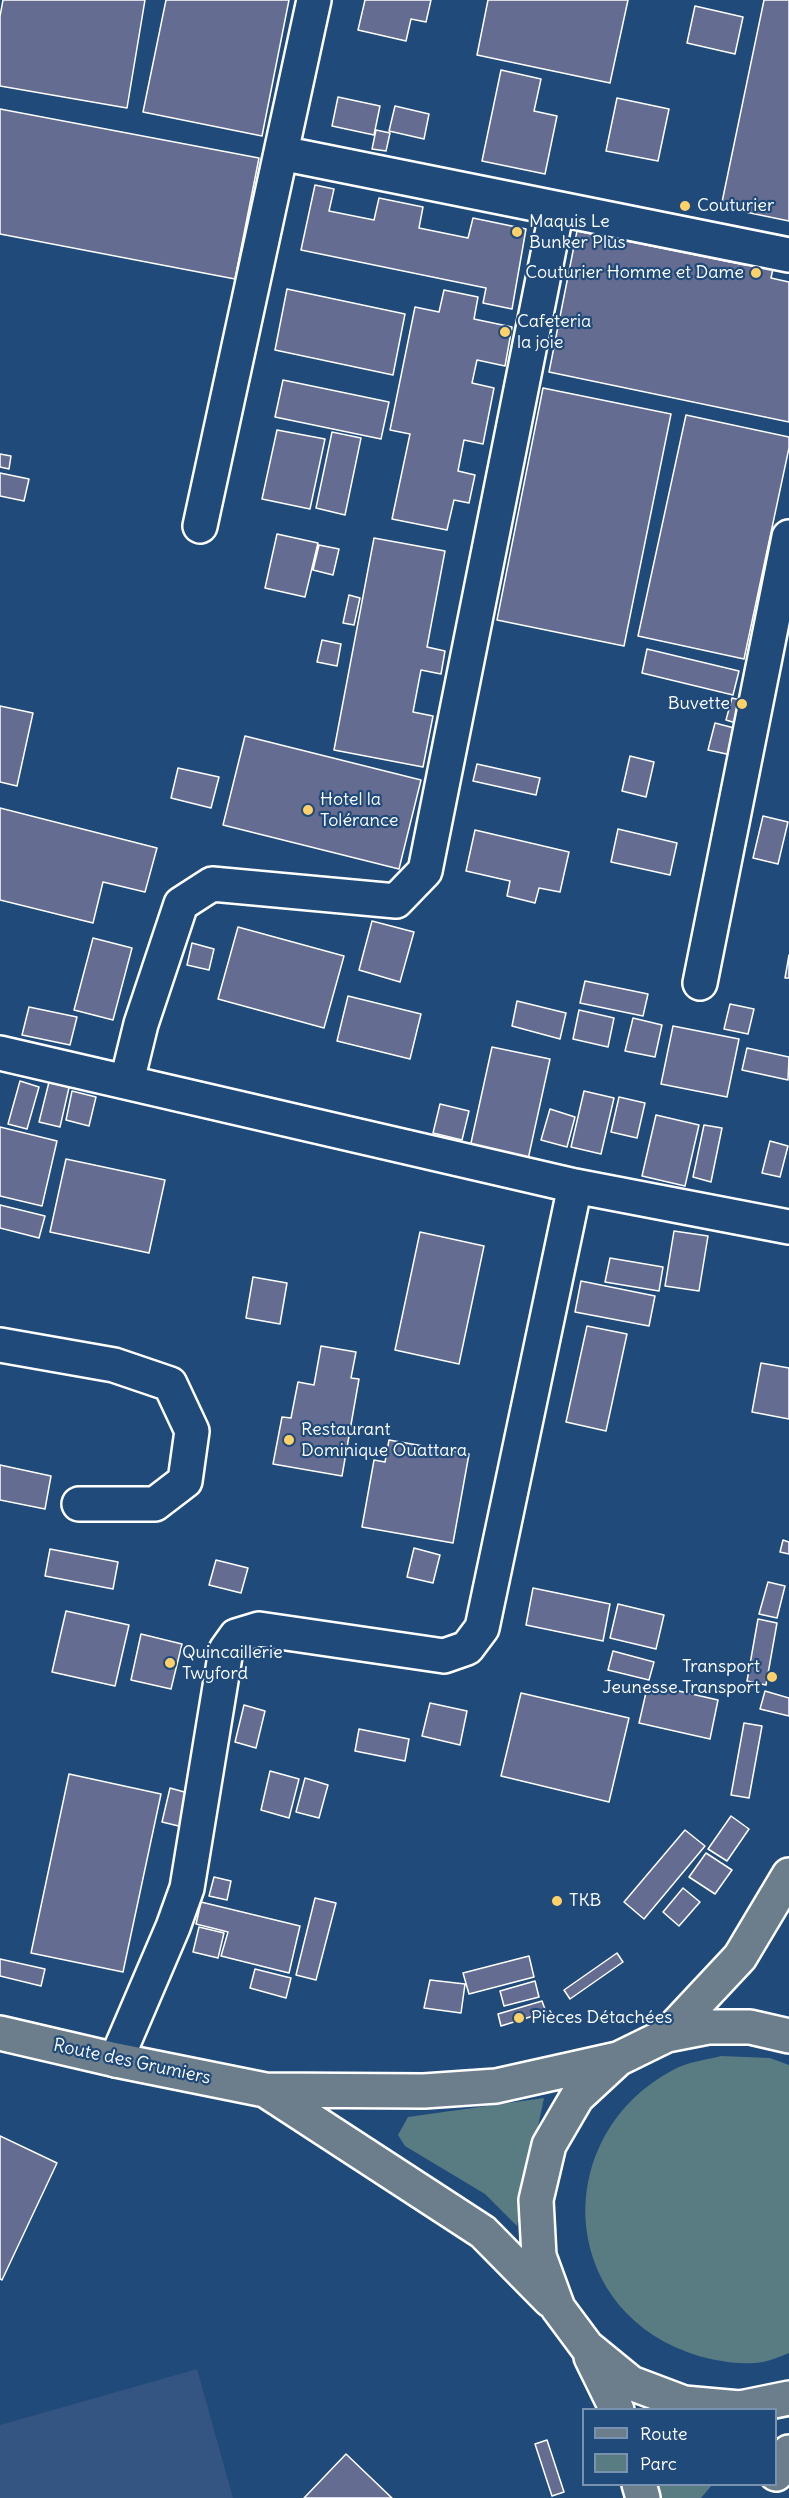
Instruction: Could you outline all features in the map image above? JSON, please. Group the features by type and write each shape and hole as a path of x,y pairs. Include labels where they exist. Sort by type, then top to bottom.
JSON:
{"main road":[{"path":"667,2035 740,1957 789,1875"},
{"path":"265,2090 424,2091 496,2086 618,2059 667,2035 708,2027 750,2027 789,2036"},
{"name":"Route des Grumiers","path":"0,2033 116,2060 265,2090"},
{"path":"558,2308 539,2256 536,2200 538,2189 549,2145 577,2097 618,2059"},
{"path":"265,2090 483,2232 558,2308 587,2347 617,2408"},
{"path":"587,2347 631,2382 684,2403 741,2408 789,2398"},
{"path":"777,2472 789,2452"}],"street":[{"path":"200,526 314,0"},
{"path":"281,153 789,255"},
{"path":"127,1081 141,1024 181,904 212,884 396,901 424,871 557,209"},
{"path":"700,983 789,537"},
{"path":"0,1053 574,1186 789,1227"},
{"path":"116,2060 173,1928 187,1888 226,1650 236,1636 259,1629 444,1656 467,1648 482,1628 574,1186"},
{"path":"0,1345 114,1365 170,1384 192,1431 185,1481 155,1504 79,1504"}],"shaded area":[{"path":"197,2369 233,2498 0,2498 0,2425"}],"green space":[{"path":"721,2056 770,2058 789,2065 789,2353 763,2362 734,2363 704,2358 687,2352 644,2328 613,2296 593,2258 586,2217 590,2174 606,2134 633,2098 678,2067"},
{"path":"544,2098 517,2226 485,2194 405,2146 398,2135 408,2117"},
{"path":"652,2486 711,2486 701,2498 655,2498"}],"building":[{"path":"3,0 145,0 127,108 0,86 0,16"},
{"path":"166,0 289,0 262,136 143,112"},
{"path":"365,0 431,0 426,22 411,19 406,41 358,30"},
{"path":"488,0 628,0 610,83 477,55"},
{"path":"764,0 789,0 789,221 721,207"},
{"path":"695,6 743,17 735,54 687,43"},
{"path":"501,70 541,79 534,111 557,116 545,174 482,161"},
{"path":"338,97 380,106 374,135 332,126"},
{"path":"617,98 669,109 658,161 606,151"},
{"path":"395,106 429,114 424,139 389,131"},
{"path":"0,109 259,158 235,279 0,234"},
{"path":"376,130 390,133 386,151 372,149"},
{"path":"315,185 334,189 329,211 374,220 379,198 423,207 419,228 468,238 473,218 526,229 512,309 483,303 486,288 301,250"},
{"path":"577,231 745,265 747,258 774,264 771,278 789,282 789,422 549,372"},
{"path":"287,289 405,314 393,375 275,350"},
{"path":"444,290 478,297 474,319 512,327 505,366 477,360 472,383 494,388 483,444 464,440 458,471 475,475 469,503 454,500 447,530 392,519 410,434 390,430 415,307 439,312"},
{"path":"283,380 389,402 381,439 275,417"},
{"path":"543,388 671,414 624,646 497,620"},
{"path":"686,415 789,437 789,448 744,659 638,636"},
{"path":"277,430 325,439 310,509 262,499"},
{"path":"332,432 361,438 345,515 316,508"},
{"path":"0,454 11,456 9,469 0,467"},
{"path":"0,473 29,479 24,501 0,496"},
{"path":"277,534 318,543 305,597 265,588"},
{"path":"374,538 445,551 427,647 445,651 441,674 421,670 413,712 433,716 423,767 334,750"},
{"path":"319,545 339,549 333,575 313,570"},
{"path":"349,595 360,598 354,625 343,623"},
{"path":"322,640 341,644 337,666 317,662"},
{"path":"647,649 739,671 733,695 642,673"},
{"path":"732,698 744,701 739,724 726,720"},
{"path":"0,706 33,713 17,786 0,782"},
{"path":"715,723 738,729 731,755 708,750"},
{"path":"245,736 421,780 399,869 223,825"},
{"path":"630,756 654,762 646,797 622,791"},
{"path":"477,764 540,778 536,795 473,781"},
{"path":"178,768 219,777 211,808 171,798"},
{"path":"0,808 157,848 145,892 103,882 93,923 0,900"},
{"path":"763,816 788,822 778,864 753,858"},
{"path":"618,829 677,843 670,875 611,862"},
{"path":"475,830 569,852 560,892 539,888 535,903 507,896 510,881 466,871"},
{"path":"372,921 414,932 400,982 359,970"},
{"path":"238,927 344,956 324,1028 218,999"},
{"path":"93,938 132,948 113,1020 74,1010"},
{"path":"192,943 214,949 209,970 187,965"},
{"path":"789,955 789,978 785,978"},
{"path":"585,981 648,994 643,1016 580,1003"},
{"path":"348,996 421,1014 410,1059 337,1041"},
{"path":"517,1001 566,1013 560,1039 512,1026"},
{"path":"730,1004 754,1009 748,1034 724,1029"},
{"path":"29,1007 77,1017 70,1045 22,1035"},
{"path":"579,1010 614,1018 608,1047 573,1039"},
{"path":"633,1018 662,1025 655,1057 625,1051"},
{"path":"673,1026 739,1039 727,1097 661,1084"},
{"path":"492,1047 550,1059 527,1164 469,1152"},
{"path":"747,1048 789,1057 788,1080 742,1070"},
{"path":"51,1074 71,1079 60,1127 39,1122"},
{"path":"20,1081 39,1087 27,1129 8,1124"},
{"path":"72,1091 96,1097 89,1126 66,1120"},
{"path":"584,1091 614,1098 601,1154 571,1147"},
{"path":"619,1097 645,1103 637,1138 611,1132"},
{"path":"440,1104 469,1111 462,1140 433,1133"},
{"path":"550,1109 575,1117 567,1147 541,1140"},
{"path":"656,1115 699,1125 685,1186 642,1176"},
{"path":"704,1125 722,1128 711,1182 693,1177"},
{"path":"0,1127 57,1141 42,1206 0,1196"},
{"path":"770,1141 788,1146 780,1177 762,1173"},
{"path":"66,1159 165,1180 149,1253 50,1232"},
{"path":"0,1205 45,1216 39,1238 0,1228"},
{"path":"674,1231 708,1236 699,1291 665,1286"},
{"path":"420,1232 484,1246 459,1364 395,1350"},
{"path":"610,1258 663,1267 659,1291 605,1282"},
{"path":"253,1277 287,1283 280,1324 246,1318"},
{"path":"581,1281 655,1296 649,1326 575,1312"},
{"path":"587,1326 627,1334 606,1431 566,1422"},
{"path":"321,1346 356,1352 351,1378 359,1379 342,1476 273,1464 282,1417 291,1418 298,1382 314,1385"},
{"path":"761,1363 789,1368 789,1419 752,1412"},
{"path":"389,1440 469,1454 453,1543 362,1527 374,1460 385,1462"},
{"path":"0,1465 51,1476 45,1509 0,1500"},
{"path":"783,1540 789,1542 789,1554 780,1552"},
{"path":"414,1548 440,1555 433,1583 407,1577"},
{"path":"50,1549 118,1562 113,1589 45,1576"},
{"path":"216,1560 248,1568 241,1593 209,1585"},
{"path":"768,1582 785,1586 777,1618 759,1614"},
{"path":"533,1588 610,1604 603,1641 526,1625"},
{"path":"618,1604 664,1615 656,1649 610,1638"},
{"path":"66,1611 129,1625 115,1686 52,1672"},
{"path":"758,1619 777,1623 766,1685 747,1681"},
{"path":"141,1634 182,1644 171,1689 131,1680"},
{"path":"613,1651 654,1662 649,1680 608,1670"},
{"path":"648,1684 718,1700 710,1739 639,1723"},
{"path":"765,1691 789,1698 789,1716 760,1709"},
{"path":"521,1693 629,1718 609,1802 501,1776"},
{"path":"430,1703 467,1711 460,1745 422,1736"},
{"path":"244,1705 265,1711 256,1748 235,1742"},
{"path":"744,1723 762,1726 749,1798 731,1795"},
{"path":"359,1729 409,1739 405,1761 355,1751"},
{"path":"270,1771 299,1779 289,1818 261,1810"},
{"path":"69,1774 161,1794 123,1972 31,1953"},
{"path":"305,1778 328,1785 319,1818 296,1812"},
{"path":"170,1788 195,1795 187,1828 162,1822"},
{"path":"731,1816 749,1829 727,1861 708,1849"},
{"path":"685,1830 705,1846 644,1919 624,1902"},
{"path":"706,1853 732,1870 715,1894 689,1877"},
{"path":"214,1877 231,1881 227,1900 209,1896"},
{"path":"683,1888 700,1902 679,1926 663,1912"},
{"path":"315,1898 336,1903 316,1980 296,1975"},
{"path":"201,1902 300,1926 289,1973 221,1956 228,1932 196,1924"},
{"path":"199,1927 224,1933 218,1958 193,1952"},
{"path":"617,1953 623,1962 570,1999 564,1990"},
{"path":"529,1956 534,1977 469,1994 463,1973"},
{"path":"0,1959 45,1969 41,1986 0,1976"},
{"path":"255,1969 291,1978 286,1998 250,1988"},
{"path":"430,1980 465,1984 461,2013 424,2008"},
{"path":"535,1981 539,1997 504,2006 500,1991"},
{"path":"542,2001 546,2012 501,2026 498,2014"},
{"path":"0,2136 57,2163 2,2280 0,2279"},
{"path":"547,2440 564,2492 552,2496 535,2444"},
{"path":"346,2454 392,2498 304,2498"}],"place":[{"name":"Couturier","path":"685,206"},
{"name":"Maquis Le Bunker Plus","path":"517,232"},
{"name":"Couturier Homme et Dame","path":"756,273"},
{"name":"Cafeteria la joie","path":"505,332"},
{"name":"Buvette","path":"742,704"},
{"name":"Hotel la Tolérance","path":"308,810"},
{"name":"Restaurant Dominique Ouattara","path":"289,1440"},
{"name":"Quincaillerie Twyford","path":"170,1663"},
{"name":"Transport Jeunesse Transport","path":"772,1677"},
{"name":"TKB","path":"557,1901"},
{"name":"Pièces Détachées","path":"519,2018"}]}
